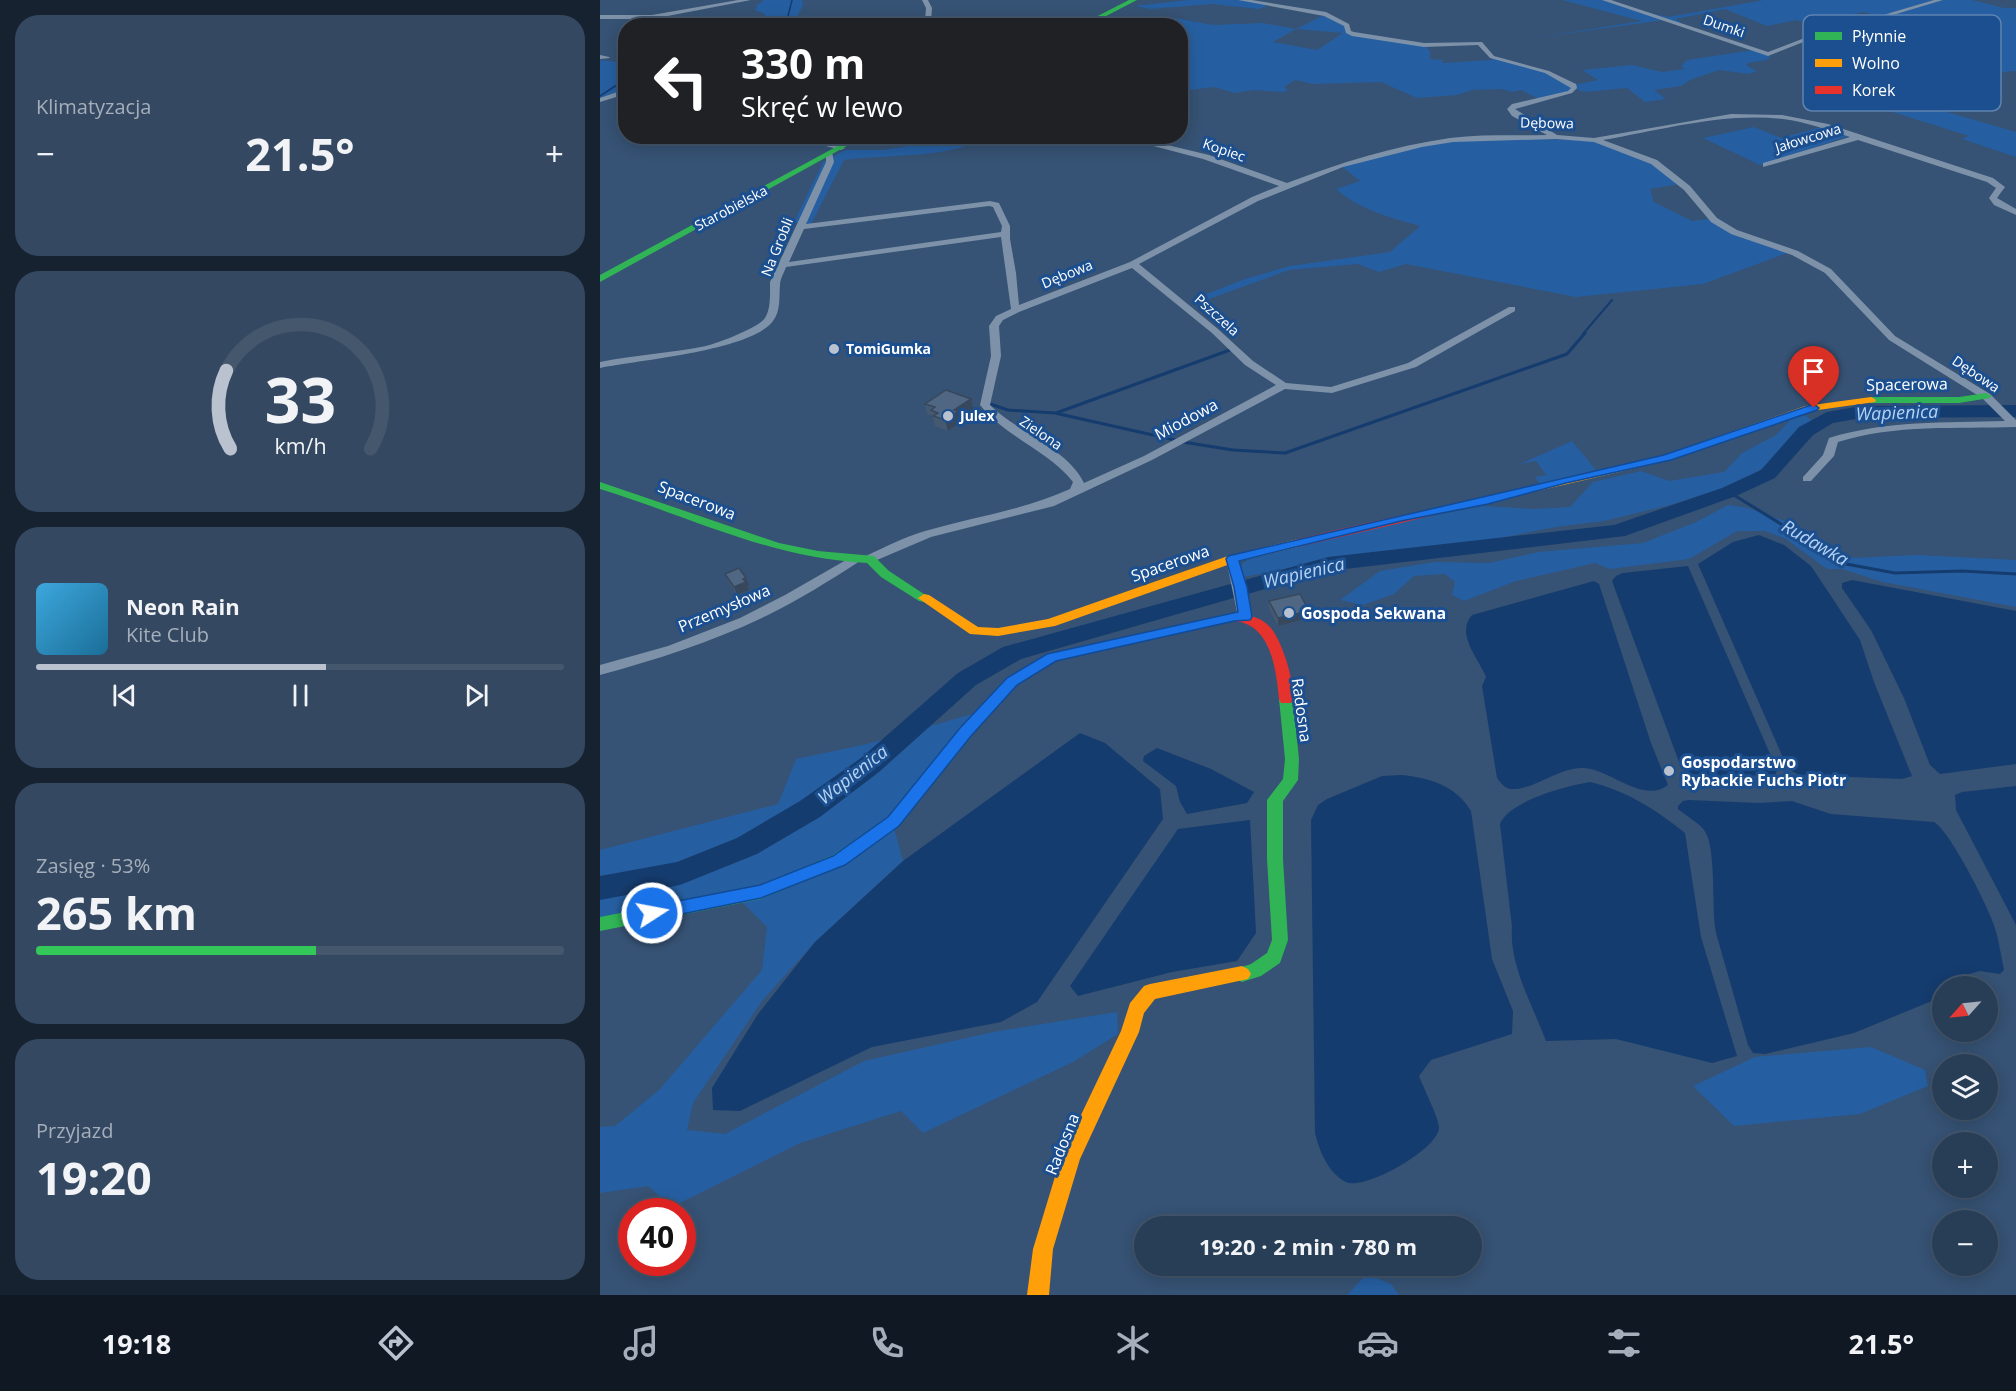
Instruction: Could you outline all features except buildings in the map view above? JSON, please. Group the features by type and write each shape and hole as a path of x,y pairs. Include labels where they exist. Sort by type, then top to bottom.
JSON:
{"street":[{"path":"600,17 652,17 748,0"},
{"path":"925,0 929,18"},
{"path":"1097,18 1134,0"},
{"path":"1241,0 1326,14 1344,23 1348,32 1352,34 1424,45 1480,43 1492,57 1547,72 1574,85 1574,88 1570,92 1511,109 1515,114 1556,137"},
{"name":"Dumki","path":"1605,0 1766,54 1775,53 1803,40"},
{"name":"Dumki","path":"1889,15 1940,0"},
{"path":"600,100 618,94"},
{"path":"1595,140 1717,118 1747,115 1804,120 1996,182 2001,187 1993,198 1997,203 2016,212"},
{"name":"Jałowcowa","path":"1766,165 1859,136"},
{"name":"Dębowa","path":"1016,310 1133,264 1255,199 1340,165 1422,145 1486,138 1556,137 1595,140 1654,162 1687,188 1714,220 1734,232 1795,253 1828,271 1892,338 1989,399 2012,422"},
{"path":"814,144 835,151"},
{"name":"Starobielska","path":"600,279 848,144"},
{"name":"Kopiec","path":"1155,144 1182,150 1286,186"},
{"name":"Na Grobli","path":"600,365 710,348 760,328 770,319 775,300 775,282 835,151"},
{"path":"799,227 990,203 996,205 1006,226 1006,256 1011,266 1012,302 1016,310"},
{"path":"784,265 1005,234"},
{"name":"Pszczela","path":"1133,264 1215,331 1249,363 1283,386"},
{"path":"1283,386 1332,390 1412,365 1512,309"},
{"name":"Zielona","path":"1016,310 999,318 994,326 997,336 996,366 985,405 1001,422 1071,469 1079,482 1075,492"},
{"name":"Miodowa","path":"870,560 900,544 927,534 1050,503 1148,458 1283,386"},
{"name":"Spacerowa","path":"600,485 645,497 777,545 819,557 870,560 885,573 975,631 998,632 1050,623 1232,559 1390,520 1488,501 1564,480 1667,458 1809,408 1867,401 1989,399"},
{"path":"1807,479 1828,456 1833,440 1849,435 1936,425 2012,422"},
{"path":"600,924 761,891 839,860 894,821 965,732 1012,681 1052,657 1234,617 1245,617 1232,559"},
{"name":"Przemysłowa","path":"600,670 633,662 717,632 788,599 853,560"},
{"name":"Radosna","path":"1038,1295 1043,1249 1071,1157 1130,1032 1136,1009 1150,992 1255,971 1274,958 1280,940 1275,859 1275,800 1290,780 1292,759 1285,686 1267,631 1245,617"}],"shaded area":[{"path":"764,0 802,0 803,5 796,18 765,18 765,14 755,10 757,5"},
{"path":"1187,0 1241,0 1263,3 1266,7 1259,9 1212,4 1150,9 1135,6"},
{"path":"1562,0 1603,0 1664,20 1534,38 1642,21"},
{"path":"1764,0 1938,0 1889,15 1872,15 1864,12 1852,15 1803,15 1803,22 1797,20 1767,26 1725,9 1676,19 1682,24 1649,13 1668,17"},
{"path":"1942,0 1972,0 2004,8 2016,8 2016,71 2001,73 2001,15 1891,15"},
{"path":"1326,14 1344,23 1348,32 1424,45 1430,51 1430,59 1442,60 1443,63 1492,60 1492,57 1529,66 1574,85 1598,80 1582,70 1632,65 1662,72 1685,69 1681,66 1687,60 1754,50 1770,56 1767,60 1747,63 1747,66 1757,71 1749,74 1719,70 1690,80 1681,86 1654,90 1666,99 1645,102 1627,88 1584,92 1574,88 1570,92 1541,100 1521,90 1512,92 1502,89 1472,90 1457,95 1417,98 1381,82 1313,84 1295,80 1284,87 1288,90 1283,92 1253,90 1235,93 1214,87 1188,90 1188,20 1213,25 1263,23 1296,29","holes":["1296,29 1343,33 1317,50 1273,42"]},
{"path":"933,16 973,16 979,18 933,18"},
{"path":"1030,16 1067,18 1017,18"},
{"path":"600,60 618,62 618,92 600,99"},
{"path":"1889,111 1944,111 2016,132 2016,157 1962,139 1969,136"},
{"path":"1754,127 1781,138 1821,127 1849,136 1760,165 1703,138"},
{"path":"1486,138 1595,140 1652,162 1680,184 1650,189 1654,202 1692,221 1710,219 1732,233 1790,252 1703,284 1576,297 1406,264 1379,272 1358,264 1289,270 1195,304 1191,300 1245,279 1290,266 1390,252 1420,226 1375,212 1345,196 1336,189 1360,181 1340,165 1422,145"},
{"path":"923,144 969,144 954,149 916,155 844,160 811,224 794,222 823,162 845,150 883,150"},
{"path":"1806,416 1813,421 1803,428 1771,463 1740,483 1670,505 1604,521 1556,527 1480,542 1340,558 1244,577 1241,565 1253,556 1340,534 1483,506 1534,509 1570,507 1593,482 1641,471 1669,481 1724,472 1742,453 1776,435 1793,417"},
{"path":"1572,441 1596,470 1540,484 1535,477 1546,475 1536,461 1520,464"},
{"path":"1728,505 1748,508 1798,526 1852,558 1916,555 2016,560 2016,607 1883,582 1842,569 1827,569 1786,539 1765,531 1737,531 1689,559 1610,569 1595,563 1516,581 1464,601 1452,595 1455,582 1445,574 1414,576 1394,594 1363,605 1340,600 1380,571 1434,562 1489,563 1538,552 1643,543 1696,522"},
{"path":"1759,535 1784,545 1811,566 1860,640 1874,682 1912,776 1902,779 1799,775 1788,769 1698,564 1733,542"},
{"path":"1688,566 1777,770 1776,774 1695,780 1689,779 1679,762 1612,581 1623,573"},
{"path":"1852,580 2016,611 2016,764 1940,774 1930,765 1904,698 1871,630 1842,588 1842,583"},
{"path":"1594,581 1599,584 1651,743 1668,785 1658,790 1647,791 1592,769 1581,768 1563,772 1528,787 1506,788 1497,778 1482,686 1486,677 1467,638 1467,622 1472,615"},
{"path":"976,713 891,817 903,861 815,942 762,1001 693,1103 687,1130 725,1134 864,1061 993,1032 1117,1012 1118,1034 1073,1062 923,1133 901,1111 800,1143 690,1198 662,1198 648,1186 600,1193 600,1127 615,1126 659,1090 762,970 767,927 731,891 600,918 600,850 778,804 796,759 867,744"},
{"path":"1080,733 1105,743 1160,789 1163,819 1037,1002 1001,1022 872,1047 740,1111 713,1110 712,1088 758,1014 815,942 903,861"},
{"path":"1157,748 1211,769 1254,792 1247,803 1187,814 1180,802 1176,786 1143,761 1144,756"},
{"path":"1401,775 1441,784 1465,802 1471,811 1492,959 1513,1011 1512,1034 1431,1060 1419,1076 1438,1123 1439,1128 1435,1137 1414,1157 1384,1174 1355,1183 1346,1182 1329,1167 1315,1133 1311,820 1318,805 1327,799 1382,776"},
{"path":"1590,782 1616,790 1640,802 1685,833 1701,937 1737,1056 1712,1063 1616,1039 1546,1041 1514,956 1500,824 1514,808 1526,802 1553,791"},
{"path":"2016,786 2016,925 1956,810 1955,795 1962,792"},
{"path":"1683,801 1758,803 1792,801 1831,814 1934,822 1941,828 1959,854 1985,904 1995,928 2004,970 2000,974 1980,971 1962,976 1932,976 1932,1001 1854,1033 1765,1054 1753,1053 1748,1045 1716,933 1711,849 1708,838 1701,827 1678,809"},
{"path":"1250,820 1256,933 1237,961 1172,972 1078,996 1070,986 1178,829"},
{"path":"1871,1047 1925,1070 1928,1086 1860,1114 1734,1126 1693,1086 1755,1057"},
{"path":"1365,1276 1372,1276 1391,1284 1399,1295 1347,1295"}],"waterway":[{"path":"788,18 792,0"},
{"path":"600,96 618,84"},
{"path":"1583,334 1612,300"},
{"path":"1183,442 1233,450 1285,453 1567,354 1585,333"},
{"path":"1056,413 1230,350"},
{"path":"990,404 1008,410 1055,413 1175,440"},
{"name":"Wapienica","path":"600,888 680,873 747,846 810,809 870,765 967,679 1012,653 1328,564 1617,531 1729,492 1768,474 1806,431 1827,418 1861,412 2016,411"},
{"name":"Rudawka","path":"1729,492 1846,564 1895,573 1962,571 2016,574"}],"traffic: fast":[{"path":"1097,18 1134,0"},
{"path":"600,279 847,144"},
{"path":"1871,400 1959,400 1986,396"},
{"path":"600,485 775,546 818,555 870,559 885,574 924,598"},
{"path":"1242,974 1255,971 1274,958 1280,940 1275,859 1275,800 1290,780 1292,759 1286,699"},
{"path":"600,924 761,892 839,860 894,821 976,720"}],"traffic: slow":[{"path":"1533,489 1667,458 1809,408 1871,400"},
{"path":"924,598 975,631 998,632 1050,623 1232,559 1298,543"},
{"path":"1038,1295 1043,1249 1071,1157 1130,1032 1136,1009 1150,992 1242,974"}],"traffic: jam":[{"path":"1298,543 1533,489"},
{"path":"976,720 1012,681 1052,657 1234,617 1253,621 1268,633 1280,665 1286,699"}],"place":[{"name":"TomiGumka","path":"834,349"},
{"name":"Julex","path":"948,416"},
{"name":"Gospoda Sekwana","path":"1289,613"},
{"name":"Gospodarstwo Rybackie Fuchs Piotr","path":"1669,771"}],"route":[{"path":"652,913 761,891 839,860 894,821 965,732 1012,681 1052,657 1234,617 1245,617 1232,559 1401,518 1488,501 1564,480 1667,458 1814,408"}]}
